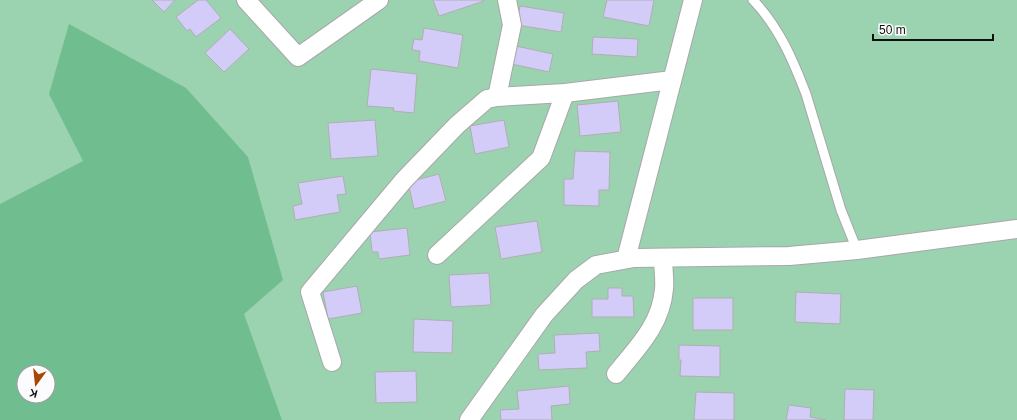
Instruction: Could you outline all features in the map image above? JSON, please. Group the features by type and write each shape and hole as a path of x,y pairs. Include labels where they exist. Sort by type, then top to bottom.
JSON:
{"street":[{"path":"246,0 298,57 379,0"},
{"path":"497,97 512,25 507,0"},
{"path":"626,259 693,0"},
{"path":"332,362 310,292 404,180 457,125 487,99 497,97 565,93 672,80"},
{"path":"437,255 541,158 565,93"},
{"path":"469,420 544,315 576,280 596,265 634,258 789,256 857,250 1017,229"},
{"path":"616,374 647,337 658,313 664,289 663,258"}],"lane":[{"path":"753,0 768,17 790,54 806,94 841,210 857,250"}],"green space":[{"path":"0,0 1017,0 1017,420 0,420"},
{"path":"69,24 186,88 248,157 283,280 244,314 282,420 0,420 0,204 83,161 49,94"}],"building":[{"path":"152,0 175,0 164,12"},
{"path":"198,0 206,0 221,18 196,37 190,29 187,31 176,17"},
{"path":"433,0 483,0 484,1 439,16"},
{"path":"607,0 654,0 649,26 603,17"},
{"path":"520,6 564,13 561,32 517,25"},
{"path":"424,28 463,35 458,68 419,61 420,51 412,50 414,39 422,40"},
{"path":"230,29 249,49 224,72 205,53"},
{"path":"593,37 638,39 637,57 592,54"},
{"path":"511,45 553,54 549,72 507,63"},
{"path":"371,69 417,74 414,113 393,111 394,108 367,106"},
{"path":"618,101 621,132 580,136 577,105"},
{"path":"375,120 378,156 331,159 328,123"},
{"path":"504,120 509,147 475,154 470,126"},
{"path":"575,151 610,152 609,190 599,190 599,206 564,205 564,179 573,179"},
{"path":"439,174 446,201 414,209 408,182"},
{"path":"343,176 346,194 337,195 340,212 295,220 293,206 302,204 298,183"},
{"path":"537,221 542,252 501,259 495,227"},
{"path":"407,228 410,255 379,259 378,252 372,252 370,232"},
{"path":"489,273 491,305 451,307 449,275"},
{"path":"357,286 362,313 328,319 323,292"},
{"path":"608,288 622,288 622,296 633,296 634,317 592,317 592,299 608,299"},
{"path":"796,292 841,294 840,324 795,322"},
{"path":"693,298 733,298 733,330 693,330"},
{"path":"414,319 453,321 452,353 413,352"},
{"path":"599,333 600,351 586,352 587,368 539,370 538,354 555,353 554,335"},
{"path":"679,345 720,346 720,377 680,376 681,360 679,360"},
{"path":"416,371 417,402 376,403 375,372"},
{"path":"569,386 570,404 551,406 552,420 501,420 500,410 519,409 517,391"},
{"path":"845,389 874,390 873,420 844,420"},
{"path":"696,392 734,393 734,420 694,420"},
{"path":"789,405 811,408 810,417 826,420 786,420"}]}
